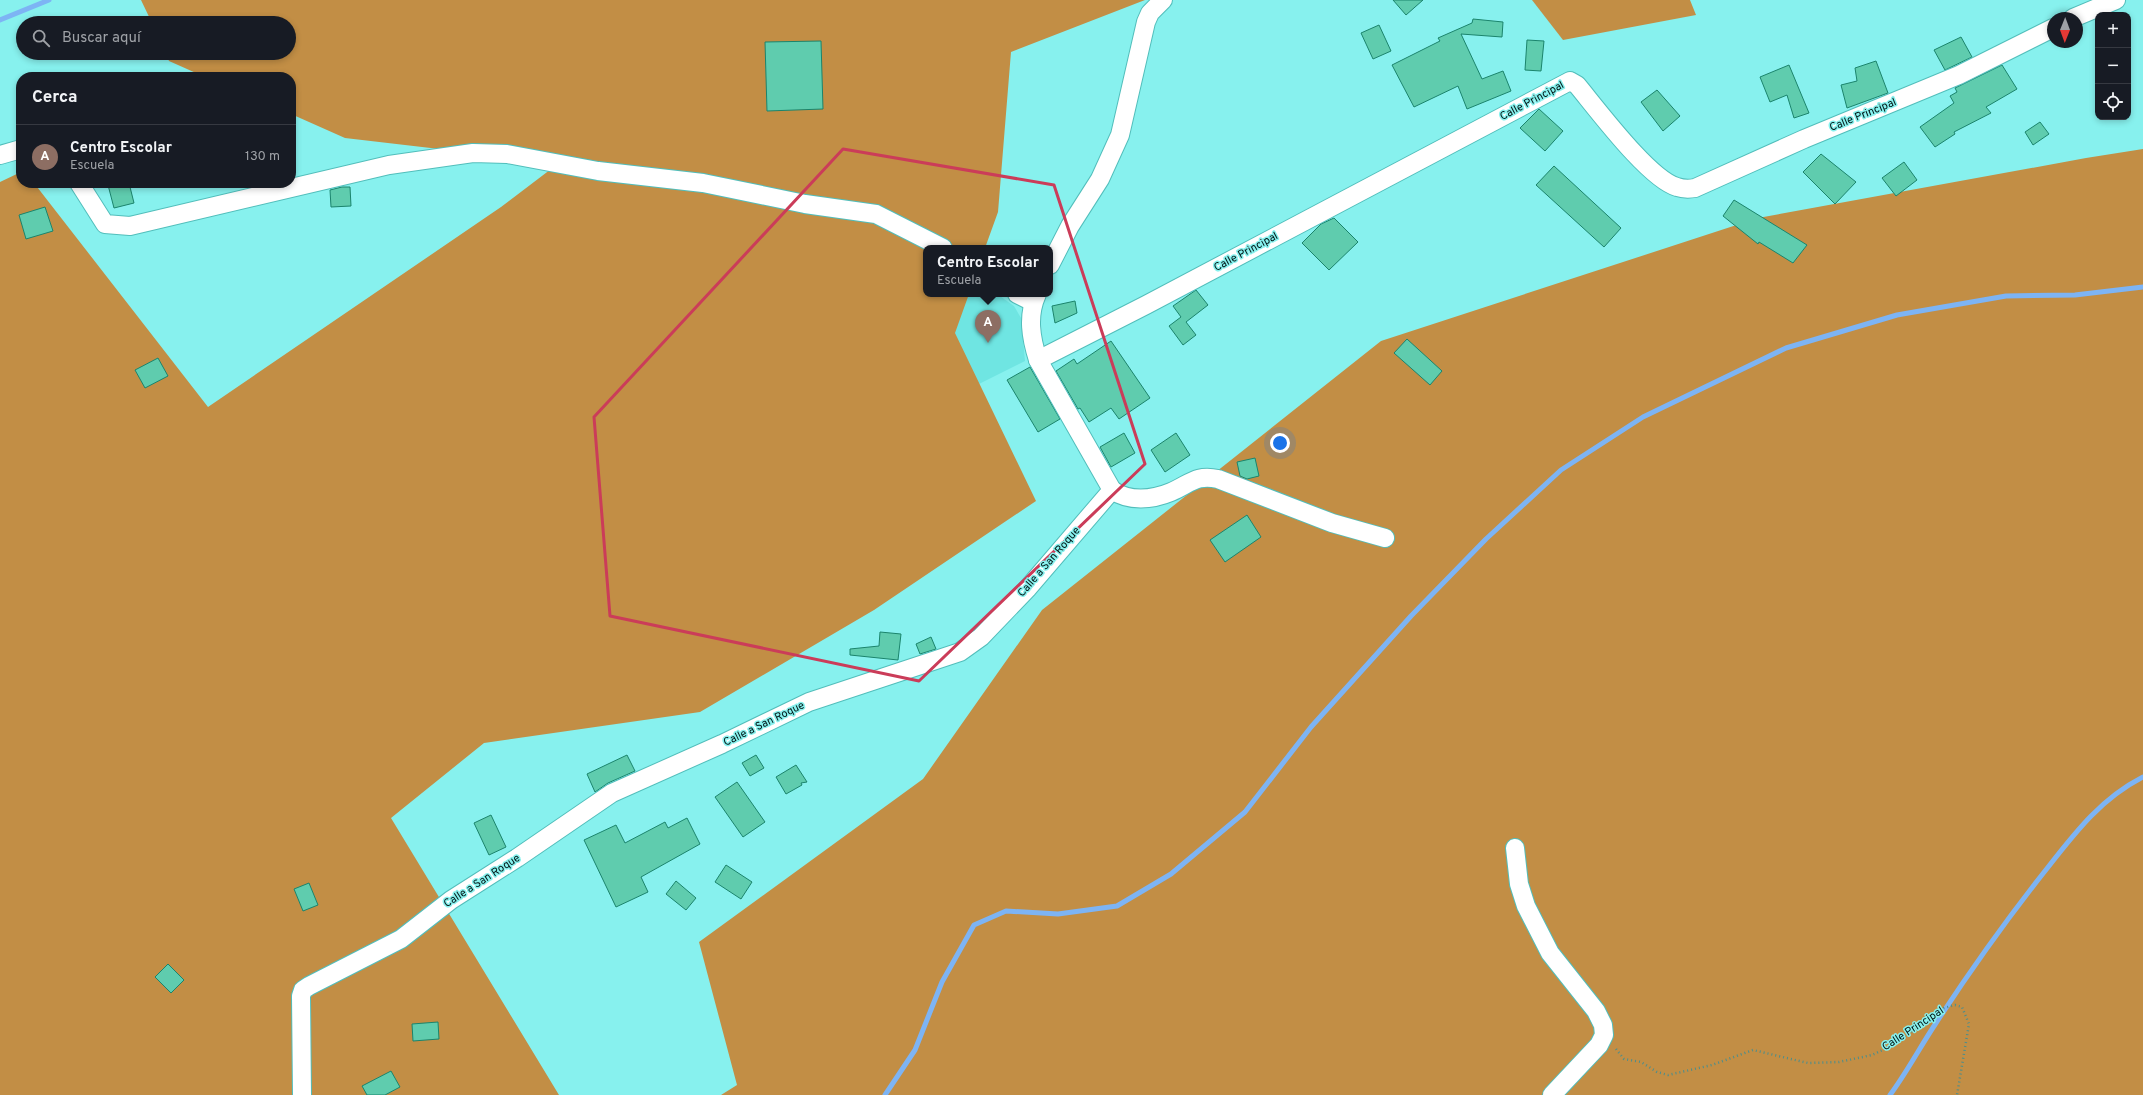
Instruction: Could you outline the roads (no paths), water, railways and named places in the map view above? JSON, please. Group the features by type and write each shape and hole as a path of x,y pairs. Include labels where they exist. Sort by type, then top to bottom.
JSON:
{"street":[{"path":"1053,259 1070,226 1100,178 1109,160 1126,113 1146,22 1150,13 1163,0"},
{"path":"2083,14 2116,0"},
{"name":"Calle Principal","path":"1038,360 1570,81 1577,85 1639,158 1663,180 1676,187 1695,188 1804,139 1959,75 2047,31"},
{"path":"0,155 16,150"},
{"path":"296,187 389,165 473,154 507,154 598,171 703,183 805,204 876,214 937,245"},
{"path":"83,188 105,224 130,226 291,188"},
{"path":"1029,297 1032,335 1038,360 1112,490 1129,498 1144,498 1162,495 1199,478 1207,477 1218,479 1332,523 1385,538"},
{"name":"Calle a San Roque","path":"302,1095 301,996 306,988 401,939 451,900 517,858 612,793 722,744 809,702 943,659 969,647 1028,588 1112,490"},
{"path":"1516,848 1519,884 1526,906 1550,953 1596,1010 1603,1025 1604,1035 1594,1051 1552,1095"}],"waterway":[{"path":"0,20 49,0"},
{"path":"885,1095 915,1050 942,982 974,925 1006,911 1058,914 1117,906 1171,874 1245,812 1311,727 1411,616 1486,539 1561,470 1643,417 1786,348 1897,315 2006,296 2075,295 2143,287"},
{"path":"1890,1095 1975,965 2056,857 2089,818 2114,796 2143,777"}],"place":[{"name":"Centro Escolar","path":"988,343"}]}
